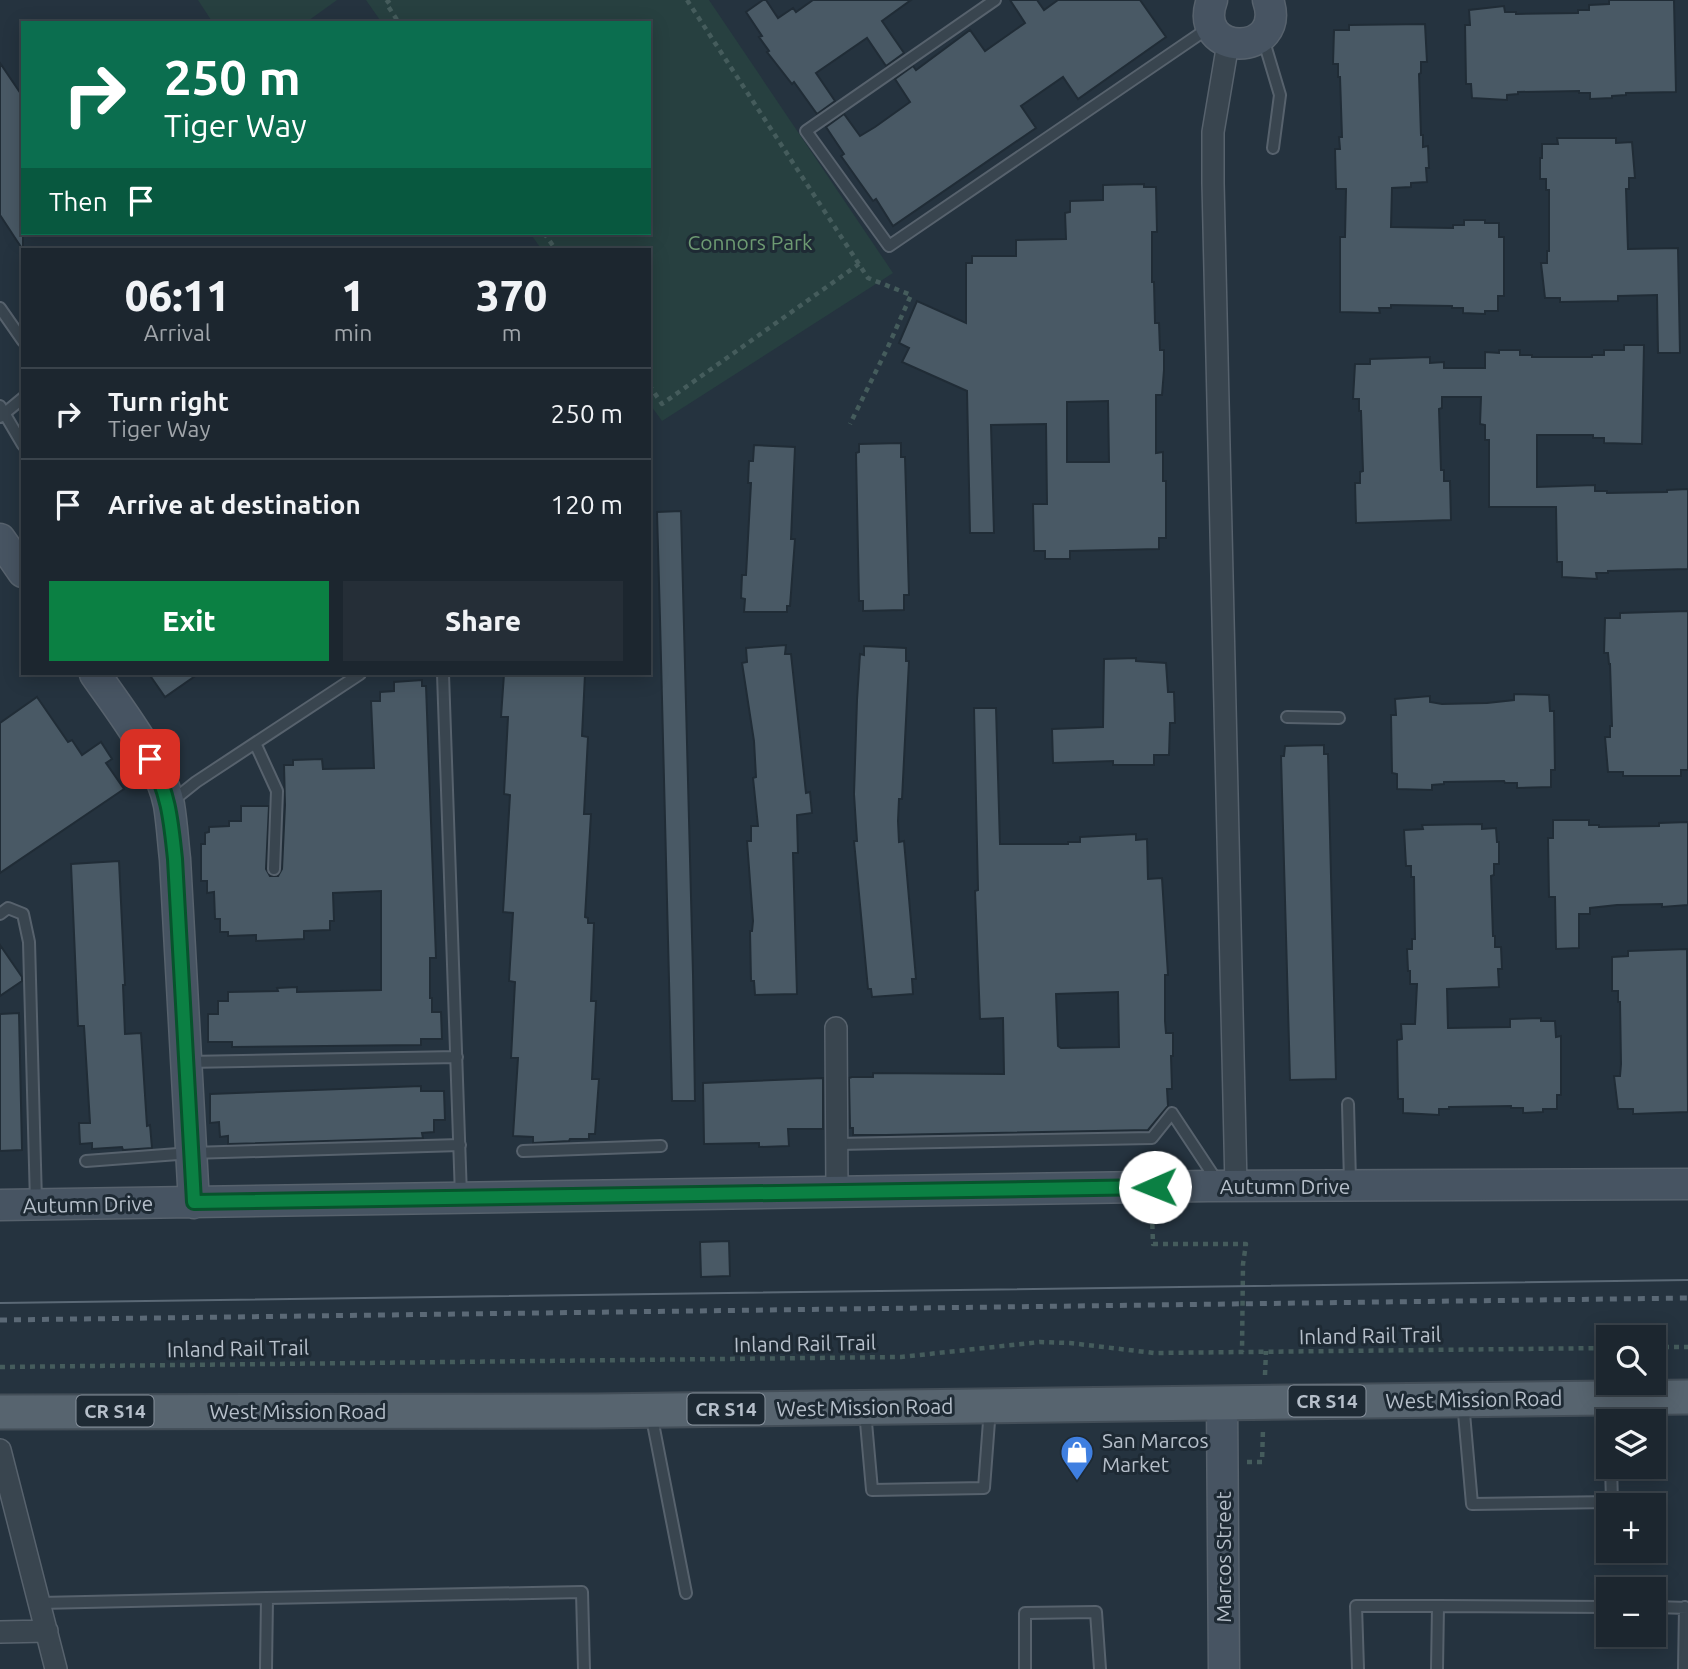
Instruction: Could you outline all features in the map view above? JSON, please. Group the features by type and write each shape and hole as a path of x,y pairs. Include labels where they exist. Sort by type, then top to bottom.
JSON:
{"main road":[{"name":"West Mission Road","path":"0,1412 650,1410 1463,1399 1610,1404 1688,1397"}],"street":[{"path":"1217,23 1246,44 1262,35 1271,19 1268,0"},
{"path":"1217,23 1213,183 1228,1186"},
{"path":"0,540 21,569"},
{"path":"96,675 136,735 160,777 169,804 175,859 194,1202"},
{"path":"836,1028 837,1194"},
{"name":"Autumn Drive","path":"0,1205 1228,1186 1688,1184"},
{"name":"Marcos Street","path":"1222,1402 1224,1669"},
{"path":"0,1450 56,1669"},
{"path":"0,1632 47,1631"}],"lane":[{"path":"995,0 806,131 889,246 1217,23"},
{"path":"1262,35 1280,95 1273,148"},
{"path":"0,308 21,338"},
{"path":"21,399 2,412 21,442"},
{"path":"169,804 196,782 358,675"},
{"path":"443,675 461,1199"},
{"path":"1287,717 1339,718"},
{"path":"256,743 277,791 274,869"},
{"path":"0,914 8,908 23,914 29,942 36,1204"},
{"path":"186,1062 457,1057"},
{"path":"1348,1104 1350,1185"},
{"path":"836,1144 1152,1138 1172,1113 1228,1186"},
{"path":"86,1161 191,1153 460,1145"},
{"path":"523,1151 661,1146"},
{"path":"1463,1399 1472,1504 1612,1502 1611,1479"},
{"path":"865,1408 872,1490 984,1488 990,1405"},
{"path":"650,1410 686,1593"},
{"path":"40,1603 582,1592 584,1669"},
{"path":"266,1669 267,1598"},
{"path":"1358,1669 1356,1606 1596,1607"},
{"path":"1437,1669 1438,1606"},
{"path":"1666,1607 1687,1608 1684,1669"},
{"path":"1025,1669 1025,1613 1096,1612 1100,1669"}],"path":[{"path":"390,0 386,3 398,21"},
{"path":"687,0 868,278 911,295 850,424"},
{"path":"651,388 662,404 859,264"},
{"path":"1152,1208 1153,1244 1246,1244 1242,1264 1242,1352"},
{"name":"Inland Rail Trail","path":"0,1367 901,1357 1040,1342 1154,1353 1596,1348"},
{"path":"1666,1347 1688,1347"}],"green space":[{"path":"198,0 337,0 308,21 212,21"},
{"name":"Connors Park","path":"366,0 709,0 893,273 662,421 651,406 651,248 541,248 531,235 651,235 651,21 381,21"}],"building":[{"path":"766,0 778,18 793,8 796,12 813,0 911,0 882,21 904,53 886,66 867,38 816,73 835,101 817,114 794,82 792,84 767,52 769,51 759,37 762,36 746,12"},
{"path":"1010,0 1037,0 1044,10 1058,0 1140,0 1166,37 1078,99 1063,77 1021,106 1036,128 893,226 876,199 873,201 841,156 844,154 826,127 844,114 860,136 875,127 910,102 895,79 913,66 916,70 970,30 985,51 1025,23"},
{"path":"1609,0 1674,0 1676,92 1626,93 1612,98 1590,99 1590,93 1579,91 1518,92 1507,95 1507,100 1472,98 1471,84 1466,84 1465,25 1470,25 1469,10 1504,6 1505,12 1516,14 1578,13 1578,10 1589,10 1589,5 1609,4"},
{"path":"1425,24 1427,62 1421,62 1419,74 1421,135 1423,147 1428,146 1427,182 1411,183 1411,187 1392,188 1391,227 1453,228 1453,225 1464,225 1464,220 1499,223 1499,237 1504,237 1504,296 1498,296 1498,311 1485,311 1485,314 1463,313 1463,308 1452,306 1391,305 1391,308 1379,308 1380,313 1340,312 1340,237 1345,237 1346,189 1336,189 1335,149 1340,149 1339,137 1342,137 1340,77 1338,64 1333,64 1334,30 1349,30 1349,25"},
{"path":"0,63 21,94 23,248 0,215"},
{"path":"1557,138 1616,138 1616,143 1632,142 1635,178 1629,178 1629,189 1626,189 1628,249 1678,248 1680,353 1658,353 1657,295 1618,296 1618,301 1560,302 1560,298 1545,298 1541,263 1547,263 1549,251 1549,190 1546,190 1546,179 1540,179 1540,158 1542,144 1558,144"},
{"path":"1144,184 1144,187 1156,187 1157,232 1152,232 1152,282 1155,323 1159,323 1160,350 1164,350 1164,370 1162,395 1156,395 1156,453 1163,452 1166,538 1159,538 1159,549 1070,551 1070,559 1045,559 1045,551 1034,551 1033,504 1047,504 1046,424 991,425 994,533 970,533 967,391 902,362 909,348 899,343 917,301 966,323 966,263 972,263 972,256 1016,256 1016,240 1066,239 1065,213 1070,212 1070,201 1103,200 1103,185","holes":["1108,401 1109,462 1067,462 1067,402"]},
{"path":"1624,345 1644,345 1642,444 1604,443 1604,438 1593,438 1593,435 1537,435 1537,487 1595,485 1595,491 1607,493 1688,489 1688,569 1608,571 1596,573 1597,579 1562,577 1562,562 1557,562 1556,507 1489,507 1489,440 1485,440 1485,425 1480,424 1481,397 1442,397 1442,408 1439,409 1441,470 1444,470 1444,481 1450,481 1451,520 1356,523 1355,483 1360,483 1360,472 1363,471 1361,411 1359,399 1353,399 1355,364 1370,364 1370,359 1430,357 1430,363 1444,362 1444,368 1485,368 1485,352 1520,350 1520,355 1532,357 1592,357 1604,355 1604,350 1624,350"},
{"path":"901,443 901,457 905,457 909,595 904,595 904,610 863,611 863,601 859,601 856,453 859,452 859,444"},
{"path":"754,445 795,447 791,539 795,539 790,606 787,606 787,612 744,612 745,599 741,598 742,575 746,575 751,483 748,483 749,461 753,461"},
{"path":"681,511 695,1101 672,1101 657,512"},
{"path":"1688,611 1688,770 1681,770 1681,776 1623,776 1623,772 1608,772 1605,737 1610,737 1612,726 1610,664 1608,653 1604,653 1605,618 1620,618 1620,613"},
{"path":"786,645 785,654 791,654 806,793 810,792 812,813 797,815 798,853 793,853 797,994 755,995 754,981 751,981 750,931 753,921 747,841 751,841 751,826 758,826 753,778 756,777 754,741 742,663 747,662 746,648"},
{"path":"864,646 906,648 906,661 909,661 902,799 899,799 898,821 899,842 904,841 916,979 912,979 913,994 872,997 871,989 868,989 854,841 857,841 854,794 857,700 860,654 864,655"},
{"path":"1136,658 1136,661 1166,663 1168,692 1174,692 1175,723 1170,723 1169,755 1154,755 1154,765 1113,765 1113,761 1053,763 1052,729 1103,727 1104,659"},
{"path":"150,675 197,675 165,697"},
{"path":"504,675 585,675 582,736 588,737 584,814 591,814 585,917 588,918 588,923 594,923 591,1001 596,1001 592,1079 599,1079 595,1134 589,1134 589,1139 533,1143 533,1137 513,1136 518,1058 511,1058 515,982 509,981 513,913 503,912 510,795 504,794 508,717 501,717"},
{"path":"422,680 422,686 426,686 436,958 430,958 430,998 432,1012 441,1012 442,1039 421,1039 421,1045 232,1047 232,1042 208,1042 208,1014 218,1014 218,1001 228,1001 228,992 278,991 277,988 297,987 297,992 381,990 381,891 333,893 334,921 330,921 330,930 304,931 304,939 256,941 256,935 228,936 228,932 220,932 220,919 215,919 214,892 207,893 207,881 201,881 201,844 205,844 205,833 209,832 209,827 229,826 229,821 241,821 241,806 269,806 266,869 270,876 278,876 282,869 284,765 293,765 293,760 322,759 323,769 374,768 371,701 380,701 380,692 394,691 394,682"},
{"path":"1514,694 1549,695 1550,711 1554,711 1555,770 1551,770 1551,787 1517,788 1517,783 1504,781 1444,782 1432,785 1432,790 1397,789 1397,774 1392,773 1391,715 1396,715 1395,699 1430,696 1430,702 1442,704 1487,703 1514,700"},
{"path":"37,697 68,742 72,740 82,755 101,742 112,759 106,763 124,789 0,873 0,723"},
{"path":"974,708 996,708 1000,844 1068,844 1080,842 1080,837 1136,834 1136,840 1147,839 1148,879 1162,878 1168,975 1165,975 1165,1021 1166,1033 1173,1033 1172,1089 1167,1089 1168,1106 1148,1130 853,1135 853,1128 850,1128 849,1078 873,1077 873,1073 1004,1074 1003,1018 980,1019 975,891 978,890","holes":["1118,992 1119,1047 1058,1046 1056,994"]},
{"path":"1324,745 1324,754 1328,754 1336,1079 1290,1080 1281,756 1284,756 1285,746"},
{"path":"1553,820 1589,820 1589,825 1599,827 1659,826 1659,823 1688,822 1688,905 1617,905 1590,908 1590,914 1579,914 1579,948 1556,949 1555,897 1549,897 1548,838 1553,838"},
{"path":"1482,824 1482,829 1496,828 1499,842 1499,864 1494,864 1494,875 1491,876 1493,936 1495,947 1501,947 1499,987 1447,989 1448,1028 1510,1027 1510,1019 1541,1018 1541,1021 1555,1021 1556,1037 1561,1036 1561,1095 1557,1095 1557,1109 1543,1109 1543,1112 1523,1113 1523,1108 1511,1106 1449,1107 1439,1109 1439,1115 1403,1113 1403,1099 1398,1099 1397,1040 1402,1039 1401,1024 1415,1024 1417,984 1410,984 1408,971 1407,949 1412,949 1412,939 1415,939 1414,877 1411,877 1411,866 1406,866 1404,830 1423,829 1422,825"},
{"path":"119,861 125,1034 141,1033 147,1126 150,1125 152,1148 92,1149 92,1143 80,1144 79,1123 90,1123 84,1026 78,1026 71,864"},
{"path":"0,945 22,981 0,996"},
{"path":"1687,949 1688,1112 1633,1114 1633,1109 1618,1109 1614,1076 1620,1076 1621,1064 1620,1002 1618,991 1612,991 1612,957 1628,956 1628,951"},
{"path":"19,1013 22,1150 0,1151 0,1014"},
{"path":"823,1078 823,1129 788,1129 789,1146 759,1147 759,1143 704,1144 703,1083"},
{"path":"421,1086 421,1091 444,1091 445,1120 434,1120 434,1132 422,1133 423,1138 228,1144 228,1136 220,1137 219,1122 210,1123 210,1094"},
{"path":"729,1241 730,1276 701,1277 700,1242"}],"tram line":[{"path":"0,1303 1688,1280"}],"railway":[{"path":"0,1320 1688,1298"}],"place":[{"name":"San Marcos Market","path":"1077,1482"}],"route":[{"path":"150,759 160,777 169,804 175,859 194,1202 1155,1187"}]}
